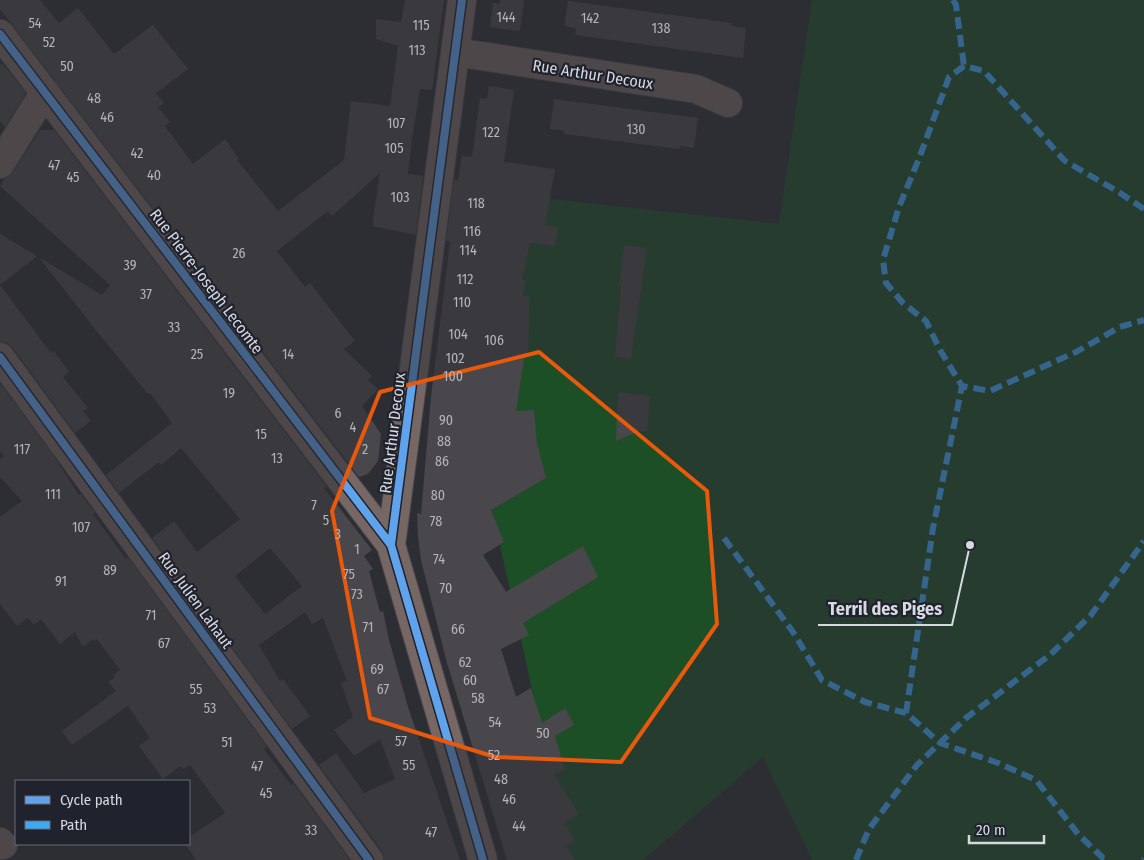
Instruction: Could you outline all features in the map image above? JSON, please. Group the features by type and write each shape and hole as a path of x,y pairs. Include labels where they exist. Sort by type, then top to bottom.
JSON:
{"street":[{"name":"Rue Arthur Decoux","path":"462,0 391,545 483,860"},
{"name":"Rue Pierre-Joseph Lecomte","path":"0,34 391,545"},
{"name":"Rue Arthur Decoux","path":"455,52 696,90 728,103"},
{"path":"0,164 45,92"},
{"name":"Rue Julien Lahaut","path":"0,357 369,860"}],"highlighted area":[{"path":"539,352 707,491 717,624 621,762 495,757 370,718 332,511 380,392"}],"green space":[{"path":"812,0 1144,0 1144,860 812,860 763,757 643,860 570,860 485,478 514,195 779,224"}],"building":[{"path":"0,0 40,0 59,23 78,8 114,54 153,25 188,69 156,93 164,103 158,107 170,122 165,126 193,164 225,139 239,159 237,160 278,211 344,160 351,101 390,106 398,46 376,39 376,19 401,22 405,0 444,0 432,90 420,89 412,139 408,174 423,176 416,235 372,226 380,173 332,216 328,211 277,251 305,287 310,283 355,341 344,349 372,376 368,380 378,389 362,406 381,434 378,461 368,474 359,477 0,9"},
{"path":"500,0 524,0 520,31 490,27 493,3 500,4"},
{"path":"568,1 732,23 732,26 746,28 743,58 575,35 576,28 564,26"},
{"path":"2,63 26,93 5,127 0,121 0,65"},
{"path":"489,86 514,90 504,162 555,169 545,225 558,227 555,246 530,243 522,280 525,280 523,296 530,297 528,353 525,353 516,411 534,410 537,443 546,478 491,510 504,542 483,555 506,592 583,546 598,577 523,623 529,635 501,649 516,697 531,688 542,723 565,708 574,725 555,736 565,770 554,774 579,814 565,823 575,841 566,846 575,860 507,860 447,663 421,560 418,537 417,513 421,514 431,397 450,242 446,241 454,179 458,180 462,156 472,157 480,98 487,99"},
{"path":"554,99 698,118 694,148 680,146 679,149 564,134 564,131 550,129"},
{"path":"40,130 54,130 327,487 324,488 372,550 364,556 373,569 369,571 380,612 383,611 389,640 408,707 460,860 384,860 382,851 319,765 336,753 364,793 395,779 380,739 354,756 334,730 353,717 341,683 347,681 323,618 312,624 305,612 259,645 280,681 283,679 310,716 292,729 152,538 174,521 197,552 240,519 181,448 161,465 159,462 119,493 106,475 172,423 150,393 148,394 41,260 102,295 110,285 0,186 5,178 13,172","holes":["270,548 302,586 265,614 235,576"]},
{"path":"0,234 37,256 0,285"},
{"path":"624,245 647,248 631,359 615,357 621,285 619,285"},
{"path":"0,285 51,353 54,351 69,372 63,377 88,408 83,411 91,421 75,433 13,348 7,343 0,342"},
{"path":"0,383 51,452 79,495 81,494 95,513 93,514 126,559 128,557 267,747 264,749 291,785 293,783 350,860 196,860 186,845 190,845 190,836 225,813 190,765 184,769 181,766 163,779 139,746 150,738 128,706 72,745 62,731 116,691 108,682 120,670 97,639 94,641 93,639 83,647 75,632 60,644 41,619 34,625 28,618 17,626 0,604 0,517 22,501 0,477 0,459 4,456 0,450"},
{"path":"618,392 650,396 647,432 639,431 616,441"}],"marked path":[{"path":"953,0 956,5 964,66"},
{"path":"1144,209 1065,161 984,71 964,66 949,77 899,207 883,260 886,283 903,303 926,321 940,350 962,386 990,391 1076,352 1120,327 1144,320"},
{"path":"906,713 933,528 962,386"},
{"path":"724,538 793,632 822,680 865,702 906,713 940,743 998,763 1036,780 1078,834 1103,858 1108,860"},
{"path":"856,860 869,829 917,765 966,718 1051,654 1091,615 1144,541"}],"cycle path":[{"path":"462,0 391,545 483,860"},
{"path":"0,34 391,545"},
{"path":"0,357 369,860"}],"place":[{"name":"Terril des Piges","path":"970,545"}]}
